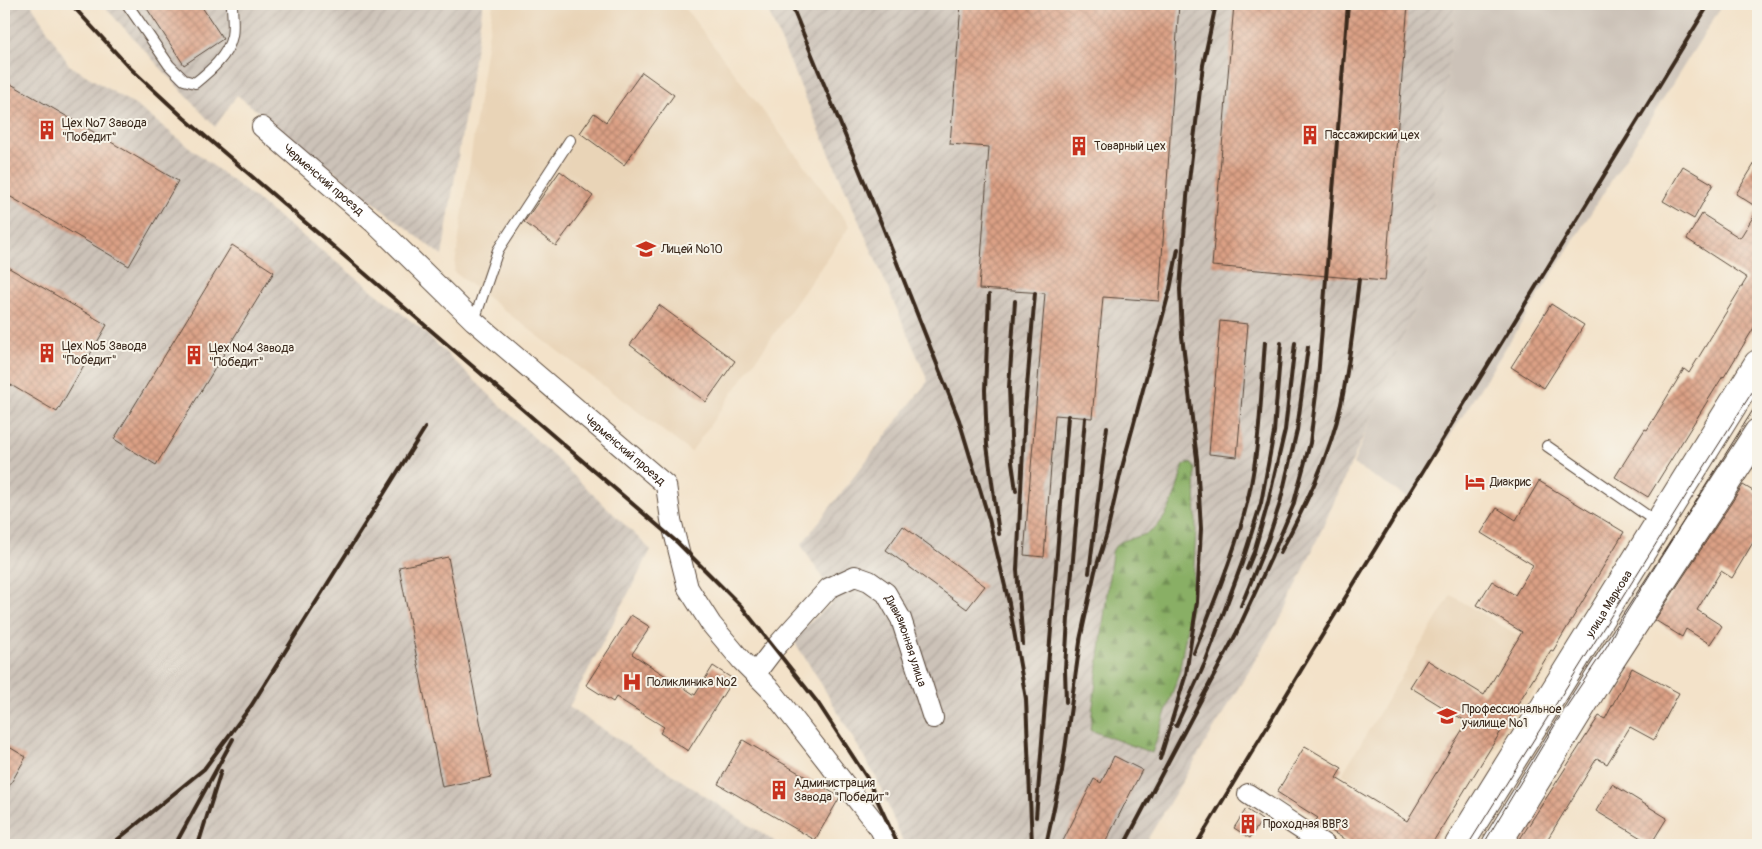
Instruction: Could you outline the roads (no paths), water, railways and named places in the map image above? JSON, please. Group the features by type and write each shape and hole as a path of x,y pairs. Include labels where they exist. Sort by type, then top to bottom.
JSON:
{"main road":[{"name":"улица Маркова","path":"1460,845 1758,364"},
{"path":"1496,845 1599,678 1758,433"}],"street":[{"name":"Черменский проезд","path":"262,127 374,223 474,321 666,485 671,520 688,588 711,624 742,661 771,690 874,821 888,845"},
{"name":"Дивизионная улица","path":"755,674 774,649 829,588 855,576 870,581 886,593 901,619 933,718"},
{"path":"1248,794 1325,845"}],"lane":[{"path":"127,4 169,66 184,80 195,83 209,72 224,55 232,37 232,4"},
{"path":"474,321 498,250 570,140"},
{"path":"1547,446 1659,524"}],"tram line":[{"path":"1468,845 1758,383"},
{"path":"1483,845 1561,715 1607,646 1758,402"}],"railway":[{"path":"71,4 130,68 184,118 678,543 741,606 818,703 867,778 898,845"},
{"path":"791,4 882,225 959,420 989,519 1009,603 1026,699 1032,845"},
{"path":"1160,759 1186,674 1197,602 1201,529 1197,459 1182,336 1180,289 1187,197 1203,65 1216,4"},
{"path":"1124,845 1236,634 1293,506 1310,443 1318,378 1348,4"},
{"path":"1196,845 1709,4"},
{"path":"1080,640 1095,571 1107,533 1120,475 1170,289 1178,249"},
{"path":"1280,553 1316,480 1336,423 1352,342 1359,279"},
{"path":"1023,644 1017,570 1025,410 1035,293"},
{"path":"989,295 985,390 987,445 999,534"},
{"path":"1015,301 1009,387 1012,462 1016,491"},
{"path":"1194,653 1232,555 1249,494 1258,438 1265,342"},
{"path":"1176,726 1205,663 1242,563 1261,503 1274,432 1281,343"},
{"path":"1247,569 1254,552 1268,503 1285,430 1295,343"},
{"path":"1241,606 1268,540 1280,503 1297,430 1308,347"},
{"path":"1036,817 1068,416"},
{"path":"1066,702 1065,669 1068,618 1085,418"},
{"path":"1089,573 1107,427"},
{"path":"111,845 204,769 251,706 425,428"},
{"path":"1046,845 1062,771 1081,635"},
{"path":"175,845 233,739"},
{"path":"198,845 221,771"}],"place":[{"name":"Цех №7 Завода \"Победит\"","path":"47,130"},
{"name":"Пассажирский цех","path":"1310,135"},
{"name":"Товарный цех","path":"1079,146"},
{"name":"Лицей №10","path":"646,249"},
{"name":"Цех №5 Завода \"Победит\"","path":"47,353"},
{"name":"Цех №4 Завода \"Победит\"","path":"194,355"},
{"name":"Диакрис","path":"1475,482"},
{"name":"Поликлиника №2","path":"632,682"},
{"name":"Профессиональное училище №1","path":"1447,716"},
{"name":"Администрация Завода \"Победит\"","path":"779,790"},
{"name":"Проходная ВВРЗ","path":"1248,824"}]}
